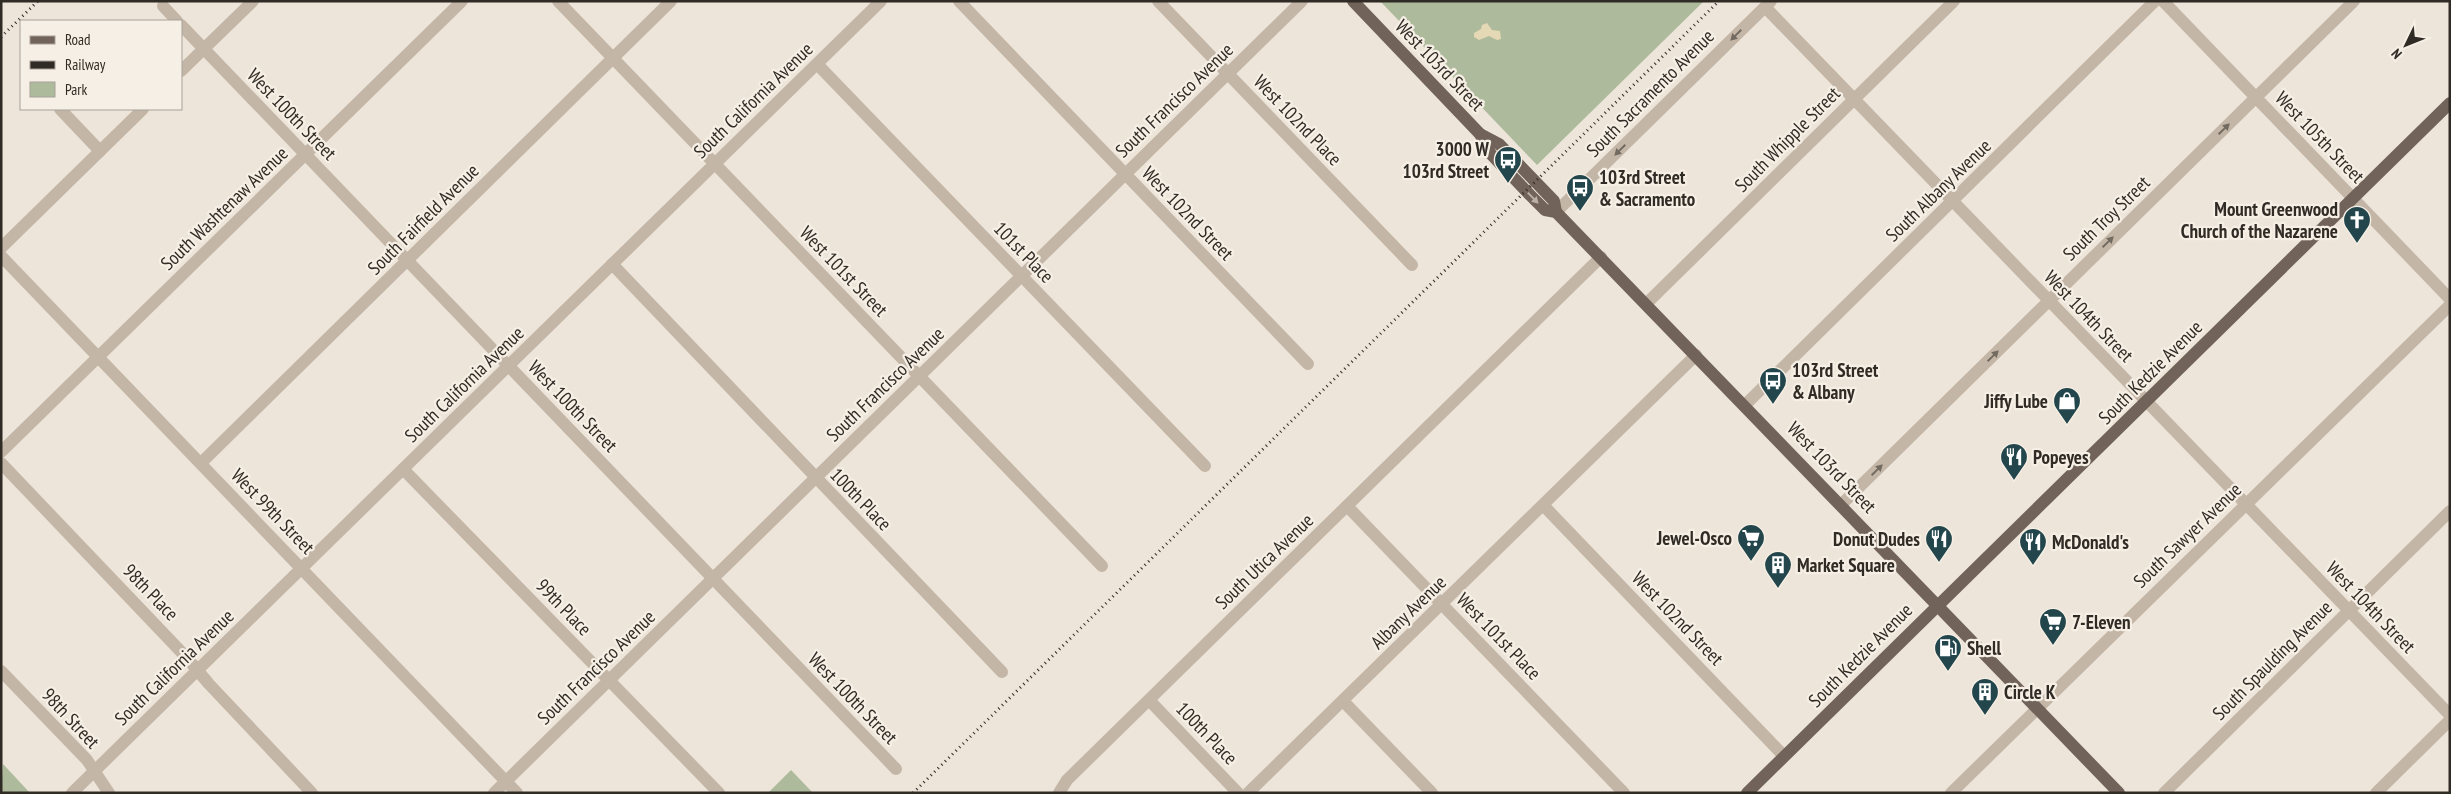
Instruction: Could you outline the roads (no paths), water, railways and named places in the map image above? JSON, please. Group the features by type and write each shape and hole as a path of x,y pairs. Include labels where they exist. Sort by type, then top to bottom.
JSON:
{"main road":[{"name":"West 103rd Street","path":"1353,1 1480,134 1491,154 1530,195 1545,210 1556,212 1601,257 1939,604 2119,793"},
{"name":"South Kedzie Avenue","path":"1747,793 2450,103"}],"street":[{"path":"182,70 253,1"},
{"name":"South Washtenaw Avenue","path":"1,452 462,1"},
{"name":"West 101st Street","path":"558,1 1102,566"},
{"name":"South Fairfield Avenue","path":"201,463 671,1"},
{"name":"South California Avenue","path":"72,793 881,1"},
{"name":"West 102nd Street","path":"958,1 1308,364"},
{"name":"West 102nd Place","path":"1158,1 1412,264"},
{"name":"South Francisco Avenue","path":"494,793 1302,1"},
{"name":"South Whipple Street","path":"1646,304 1954,1"},
{"name":"South Albany Avenue","path":"1745,405 2155,1"},
{"name":"West 105th Street","path":"2163,1 2450,300"},
{"name":"South Troy Street","path":"1842,504 2354,1"},
{"name":"West 104th Street","path":"1768,4 1854,99 2048,302 2450,715"},
{"name":"South Sacramento Avenue","path":"1556,212 1768,4"},
{"path":"162,6 176,20"},
{"name":"West 100th Street","path":"182,26 896,769"},
{"name":"101st Place","path":"816,64 1205,466"},
{"path":"61,110 100,151"},
{"path":"1,248 142,110"},
{"name":"West 99th Street","path":"1,256 518,793"},
{"name":"South Utica Avenue","path":"1059,793 1067,780 1601,257"},
{"name":"100th Place","path":"612,264 1002,672"},
{"name":"South Sawyer Avenue","path":"1951,793 2450,305"},
{"name":"Albany Avenue","path":"1248,793 1544,506 1696,355"},
{"name":"98th Place","path":"1,464 198,670 312,793"},
{"name":"99th Place","path":"403,469 719,793"},
{"name":"West 101st Place","path":"1347,506 1624,793"},
{"name":"West 102nd Street","path":"1544,506 1784,756"},
{"name":"South Spaulding Avenue","path":"2164,793 2450,511"},
{"name":"98th Street","path":"1,672 86,760 109,793"},
{"name":"100th Place","path":"1149,700 1238,793"},
{"path":"1343,701 1432,793"},
{"path":"2376,793 2450,720"}],"railway":[{"path":"1,37 38,1"},
{"path":"913,793 1719,1"}],"place":[{"name":"3000 W 103rd Street","path":"1508,184"},
{"name":"103rd Street & Sacramento","path":"1580,212"},
{"name":"Mount Greenwood Church of the Nazarene","path":"2357,244"},
{"name":"103rd Street & Albany","path":"1773,405"},
{"name":"Jiffy Lube","path":"2067,425"},
{"name":"Popeyes","path":"2014,481"},
{"name":"Jewel-Osco","path":"1751,562"},
{"name":"Donut Dudes","path":"1939,563"},
{"name":"McDonald's","path":"2033,566"},
{"name":"Market Square","path":"1778,589"},
{"name":"7-Eleven","path":"2053,646"},
{"name":"Shell","path":"1948,672"},
{"name":"Circle K","path":"1985,716"}]}
